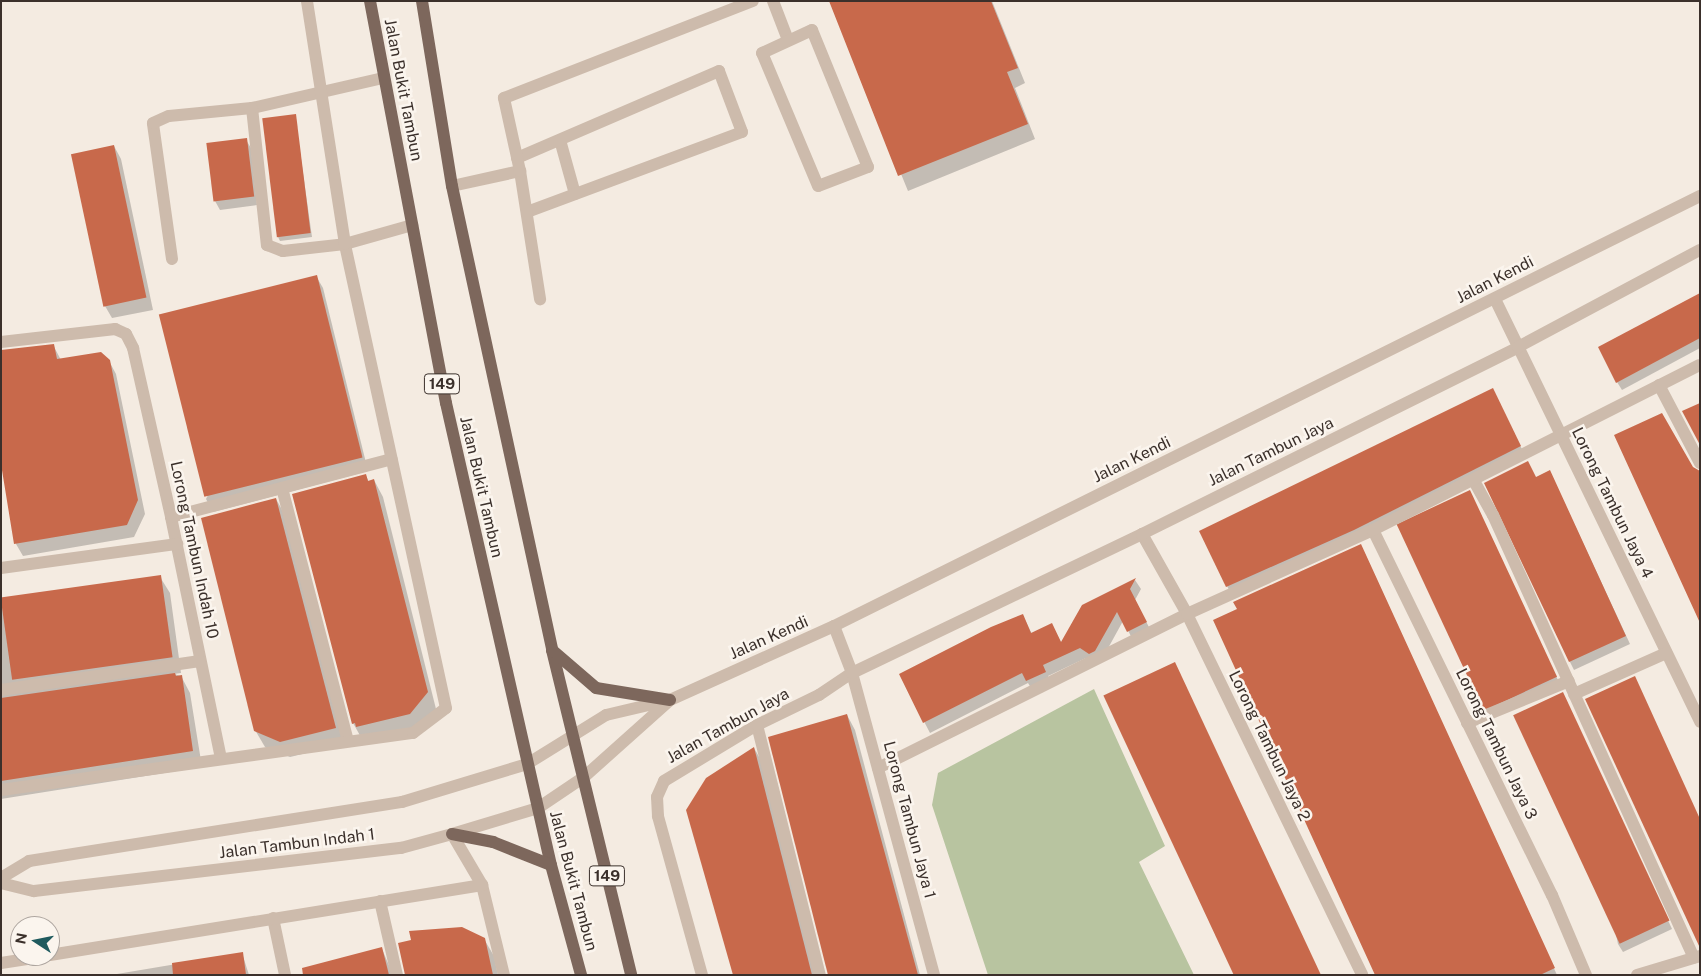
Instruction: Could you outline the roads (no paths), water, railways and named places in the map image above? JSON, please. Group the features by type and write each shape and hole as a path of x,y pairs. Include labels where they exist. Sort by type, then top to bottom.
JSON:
{"main road":[{"name":"Jalan Bukit Tambun","path":"370,1 383,78 446,403 550,864 581,975"},
{"name":"Jalan Bukit Tambun","path":"422,1 452,186 552,650 631,975"},
{"path":"552,650 596,688 670,700"},
{"path":"452,834 493,842 550,864"}],"street":[{"path":"1,790 413,733 446,708 345,244 306,1"},
{"path":"540,299 519,164 504,98 754,1"},
{"path":"773,1 788,40"},
{"path":"812,30 868,167 818,186 762,53 788,40 812,30"},
{"path":"452,186 519,164 560,140 719,71 742,132 527,212"},
{"path":"172,259 152,122 169,116 252,108 383,78"},
{"path":"252,108 267,245 284,251 345,244 412,225"},
{"path":"560,140 575,194"},
{"name":"Jalan Kendi","path":"574,738 606,715 670,700 834,626 1700,196"},
{"name":"Jalan Tambun Jaya","path":"702,975 658,816 657,797 664,781 757,725 819,695 852,673 1142,534 1518,347 1700,250"},
{"name":"Lorong Tambun Jaya 4","path":"1494,299 1700,722"},
{"name":"Lorong Tambun Indah 10","path":"1,342 115,329 126,334 133,348 171,517 221,759"},
{"path":"878,768 1187,614 1373,530 1700,364"},
{"path":"1659,385 1700,463"},
{"path":"171,517 392,459"},
{"path":"1474,480 1493,515 1697,957 1637,975"},
{"path":"282,488 348,741"},
{"name":"Lorong Tambun Jaya 3","path":"1373,530 1552,895 1586,975"},
{"name":"Lorong Tambun Jaya 2","path":"1142,534 1187,614 1362,975"},
{"path":"1,568 177,544"},
{"path":"834,626 852,673"},
{"path":"1574,694 1666,653"},
{"path":"1,690 200,661"},
{"name":"Lorong Tambun Jaya 1","path":"852,673 933,975"},
{"path":"1468,723 1569,681"},
{"name":"Jalan Tambun Indah 1","path":"1,884 34,891 400,848 452,834 538,808 584,777 670,700"},
{"path":"757,725 820,975"},
{"name":"Jalan Tambun Indah 1","path":"1,878 29,861 402,802 527,764 574,738"},
{"path":"452,834 482,885 504,975"},
{"path":"60,953 482,885"},
{"path":"380,901 397,975"},
{"path":"273,918 285,975"}]}
